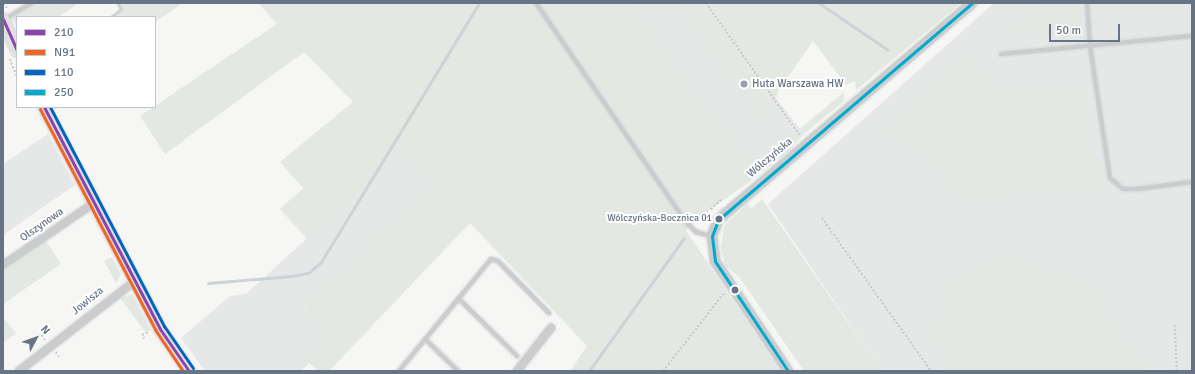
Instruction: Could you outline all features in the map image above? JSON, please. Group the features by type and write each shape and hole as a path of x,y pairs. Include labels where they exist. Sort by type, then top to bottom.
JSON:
{"main road":[{"path":"3,20 16,49"},
{"path":"45,108 160,329 189,371"}],"street":[{"name":"Wólczyńska","path":"712,236 726,211 972,3"},
{"name":"Olszynowa","path":"3,265 94,203"},
{"path":"712,236 715,261 728,284 788,371"},
{"name":"Jowisza","path":"19,371 135,281"},
{"path":"517,371 551,328"}],"lane":[{"path":"3,20 32,3"},
{"path":"536,3 690,227 712,236"},
{"path":"1087,3 1090,46 1110,178 1114,184 1137,189 1192,182"},
{"path":"1000,54 1192,36"},
{"path":"399,371 486,262 494,259 549,313"},
{"path":"458,298 517,356"},
{"path":"426,339 458,371"}],"path":[{"path":"706,3 767,94 806,143"},
{"path":"690,227 722,199"},
{"path":"822,218 931,371"},
{"path":"663,371 728,284"},
{"path":"80,304 84,310"},
{"path":"1175,325 1177,371"},
{"path":"144,339 142,335 153,330"},
{"path":"42,335 47,341"}],"shaded area":[{"path":"36,3 79,3 60,16 16,16 16,26 12,18"},
{"path":"116,3 183,3 156,21 156,16 110,16 119,10"},
{"path":"258,3 534,3 780,371 570,371 587,346 470,223 329,371 318,371 309,363 301,371 292,371 328,335 303,309 432,181 402,152 307,239 280,209 303,188 280,162 353,102 304,52 165,154 140,116 152,108 156,108 156,105 277,24"},
{"path":"515,3 731,3 778,93 776,98 804,134 789,151 741,188 722,198 685,231"},
{"path":"541,3 632,3 671,64 738,144 758,175 692,223"},
{"path":"680,3 703,3 724,31 773,107 775,131 785,137 792,133 796,135 797,139 789,151 748,106 745,93 752,87 744,76 731,83"},
{"path":"709,3 961,3 856,90 855,81 846,85 813,41 773,99"},
{"path":"994,3 1192,3 1192,371 888,371 878,357 874,360 768,204"},
{"path":"1040,3 1081,3 1083,35 999,35"},
{"path":"963,52 1000,91 1083,89 1100,189 958,199 927,159 880,134"},
{"path":"844,92 844,101 804,134 800,129"},
{"path":"48,134 75,185 3,235 3,164"},
{"path":"402,151 432,181 303,309 328,335 292,371 205,371 181,338 230,296 246,294"},
{"path":"762,199 874,360 878,357 888,371 804,371 740,278 725,265 721,248 724,226 747,204 751,209"},
{"path":"46,241 61,264 3,304 3,271"},
{"path":"112,257 121,274 116,283 104,261"},
{"path":"1013,257 1091,283 1106,301 1116,339 1149,366 1150,371 942,371 933,327 943,298 956,278 974,265"},
{"path":"132,294 151,330 146,333 120,298"},
{"path":"3,317 16,333 3,343"}],"waterway":[{"path":"112,16 121,9 118,3"},
{"path":"208,283 292,276 308,273 321,262 479,3"},
{"path":"819,3 888,50"},
{"path":"589,371 684,238"}],"transit line":[{"name":"250","path":"788,371 715,261 712,236 718,220 972,3"},
{"name":"210","path":"3,19 16,49"},
{"name":"210","path":"45,108 160,329 189,371"},
{"name":"110","path":"51,108 164,326 193,368"},
{"name":"N91","path":"40,109 156,331 183,371"}],"place":[{"name":"Huta Warszawa HW","path":"744,84"},
{"name":"Wólczyńska-Bocznica 01","path":"719,219"}]}
